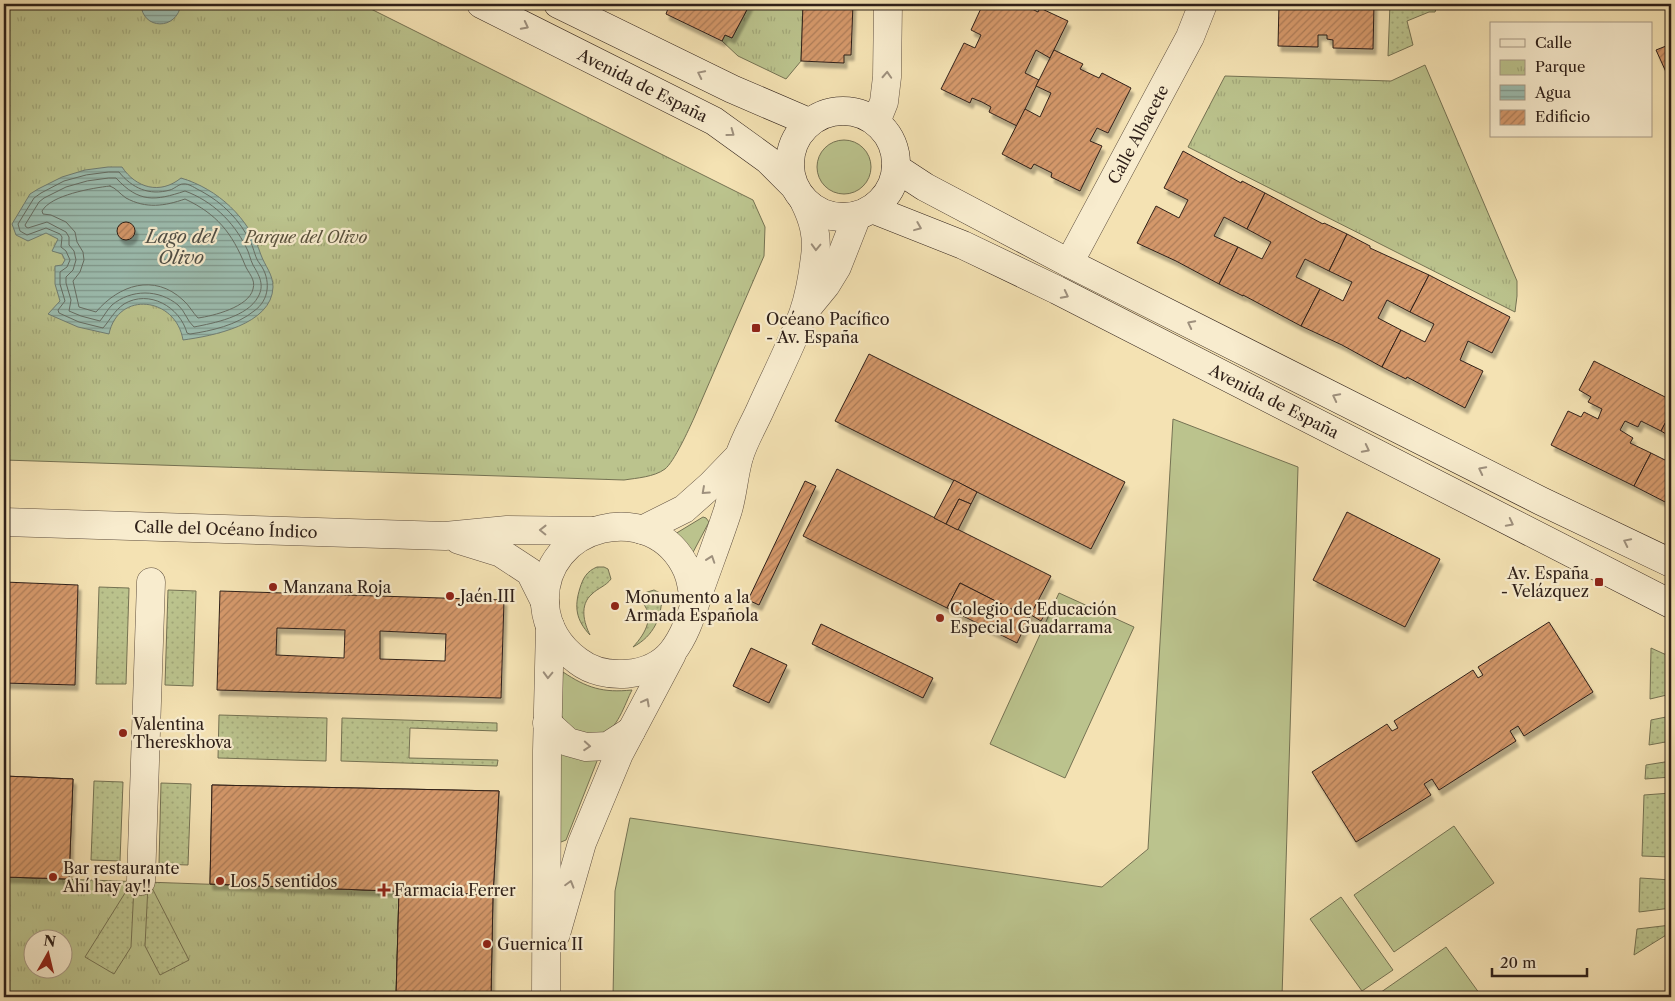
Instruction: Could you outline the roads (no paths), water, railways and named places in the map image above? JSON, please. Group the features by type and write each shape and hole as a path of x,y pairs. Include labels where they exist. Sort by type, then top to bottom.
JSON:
{"street":[{"name":"Avenida de España","path":"481,4 714,122 768,160 798,193"},
{"path":"558,4 732,89 810,122"},
{"path":"876,122 884,102 887,77 888,4"},
{"name":"Calle Albacete","path":"1069,263 1190,37 1203,4"},
{"path":"547,964 582,843 619,754 680,639 728,509 739,456 804,312 816,245 812,218 798,193 789,162 795,140 810,122 831,112 854,111 876,122 888,135 895,150 896,168 889,191 865,212 837,267 826,285 804,312"},
{"name":"Avenida de España","path":"896,168 925,187 1069,263 1524,492 1671,563"},
{"path":"798,193 819,212 838,218 865,212"},
{"name":"Avenida de España","path":"865,212 963,245 1057,290 1671,604"},
{"path":"642,530 684,509 739,456"},
{"name":"Calle del Océano Índico","path":"5,522 445,536 507,530 592,531"},
{"path":"546,997 546,586 556,561 574,542 592,531 608,527 626,526 642,530 658,538 674,550 687,571 694,605"},
{"name":"Calle del Océano Índico","path":"445,536 501,553 530,572 547,614"},
{"path":"141,881 151,582"},
{"path":"547,614 555,637 571,656 594,670 607,673 628,673 649,668 672,652 680,639"},
{"path":"547,723 568,742 586,747 608,746 631,731"}],"water":[{"path":"141,4 181,4 178,13 173,19 167,23 160,24 153,23 147,19"},
{"name":"Lago del Olivo","path":"122,167 134,180 149,187 165,186 181,178 207,189 230,207 249,229 272,278 273,287 270,300 263,311 238,326 209,335 183,340 178,326 170,315 159,308 147,304 135,305 123,310 114,320 109,334 78,327 48,314 60,301 55,284 55,266 62,265 65,260 62,254 52,251 58,239 46,233 28,241 16,235 12,224 30,194 38,189 62,177 85,170"}],"place":[{"name":"Océano Pacífico - Av. España","path":"756,328"},
{"name":"Av. España - Velázquez","path":"1599,582"},
{"name":"Manzana Roja","path":"273,587"},
{"name":"Jaén III","path":"450,596"},
{"name":"Monumento a la Armada Española","path":"615,606"},
{"name":"Colegio de Educación Especial Guadarrama","path":"940,618"},
{"name":"Valentina Thereskhova","path":"123,733"},
{"name":"Bar restaurante Ahí hay ay!!","path":"53,877"},
{"name":"Los 5 sentidos","path":"220,881"},
{"name":"Farmacia Ferrer","path":"384,890"},
{"name":"Guernica II","path":"487,944"}],"park label":[{"name":"Parque del Olivo","path":"306,237"}]}
